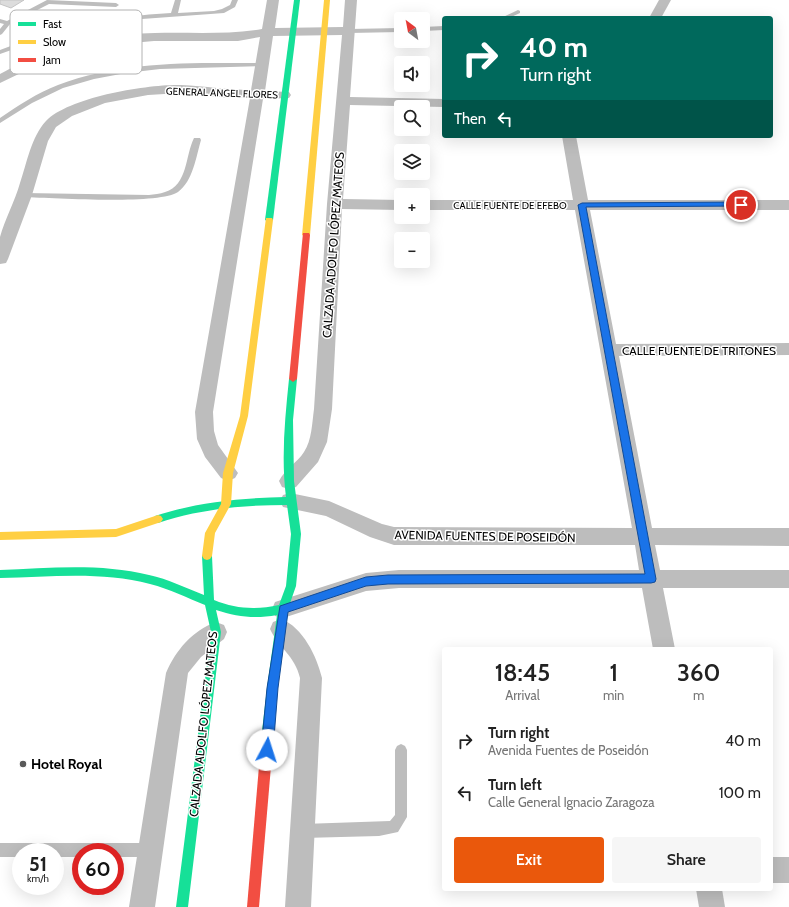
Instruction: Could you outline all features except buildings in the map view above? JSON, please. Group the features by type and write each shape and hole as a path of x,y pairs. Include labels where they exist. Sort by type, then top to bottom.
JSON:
{"main road":[{"name":"CALZADA ADOLFO LÓPEZ MATEOS","path":"182,907 216,632 209,602 206,561 210,533 226,504 228,473 244,416 297,0"},
{"path":"253,907 272,688 282,619 292,586 296,534 290,501 289,420 327,0"},
{"name":"AVENIDA FUENTES DE POSEIDÓN","path":"0,536 116,533 168,515 226,504 260,501 290,501"},
{"path":"0,574 115,573 151,579 181,589 209,602 232,610 282,619"}],"street":[{"path":"228,473 209,449 204,438 204,412 273,0"},
{"name":"CALZADA ADOLFO LÓPEZ MATEOS","path":"289,481 311,457 318,442 323,409 335,204 351,0"},
{"path":"656,16 665,0"},
{"path":"142,38 154,37 238,37 268,32 292,31 349,31"},
{"path":"0,79 10,74"},
{"name":"GENERAL ANGEL FLORES","path":"0,259 24,195 41,141 51,124 67,112 102,99 148,91 180,90 256,95 284,95"},
{"path":"344,101 442,103"},
{"path":"569,138 664,647"},
{"path":"335,204 394,204"},
{"name":"CALLE FUENTE DE EFEBO","path":"430,204 789,204"},
{"name":"CALLE FUENTE DE TRITONES","path":"608,350 789,349"},
{"name":"AVENIDA FUENTES DE POSEIDÓN","path":"290,501 312,504 329,509 377,531 394,536 789,537"},
{"path":"298,907 311,678 309,665 282,619 366,582 399,579 789,579"},
{"path":"142,907 177,672 181,662 187,654 216,632"},
{"path":"773,870 789,870"},
{"path":"709,891 712,907"}],"lane":[{"path":"174,15 178,0"},
{"path":"142,12 174,15 224,11 232,6 235,0"},
{"path":"34,10 51,1 114,10"},
{"path":"509,16 518,12"},
{"path":"0,21 8,24 0,33"},
{"path":"430,29 442,28"},
{"path":"349,31 394,30"},
{"path":"0,52 10,48"},
{"path":"142,68 160,66 263,65"},
{"path":"0,121 10,113 44,94 76,81 103,74"},
{"path":"24,195 149,197 169,194 180,187 185,179 197,140"},
{"path":"303,831 379,829 393,827 401,818 401,750"},
{"path":"0,850 150,850"}],"traffic: fast":[{"path":"269,220 297,0"},
{"path":"268,731 272,688 283,609 291,586 296,534 289,481 289,420 293,379"},
{"path":"158,519 190,510 223,504 290,501"},
{"path":"182,907 216,632 209,601 207,556"},
{"path":"0,574 74,572 112,573 160,582 215,605 238,612 255,613 283,609"}],"traffic: slow":[{"path":"306,235 327,0"},
{"path":"207,556 210,533 226,504 228,473 244,416 269,220"},
{"path":"0,536 116,533 158,519"}],"traffic: jam":[{"path":"293,379 306,235"},
{"path":"253,907 268,731"}],"place":[{"name":"Hotel Royal","path":"23,764"}],"route":[{"path":"267,750 272,688 283,609 366,582 399,579 651,579 582,205 741,205"}]}
